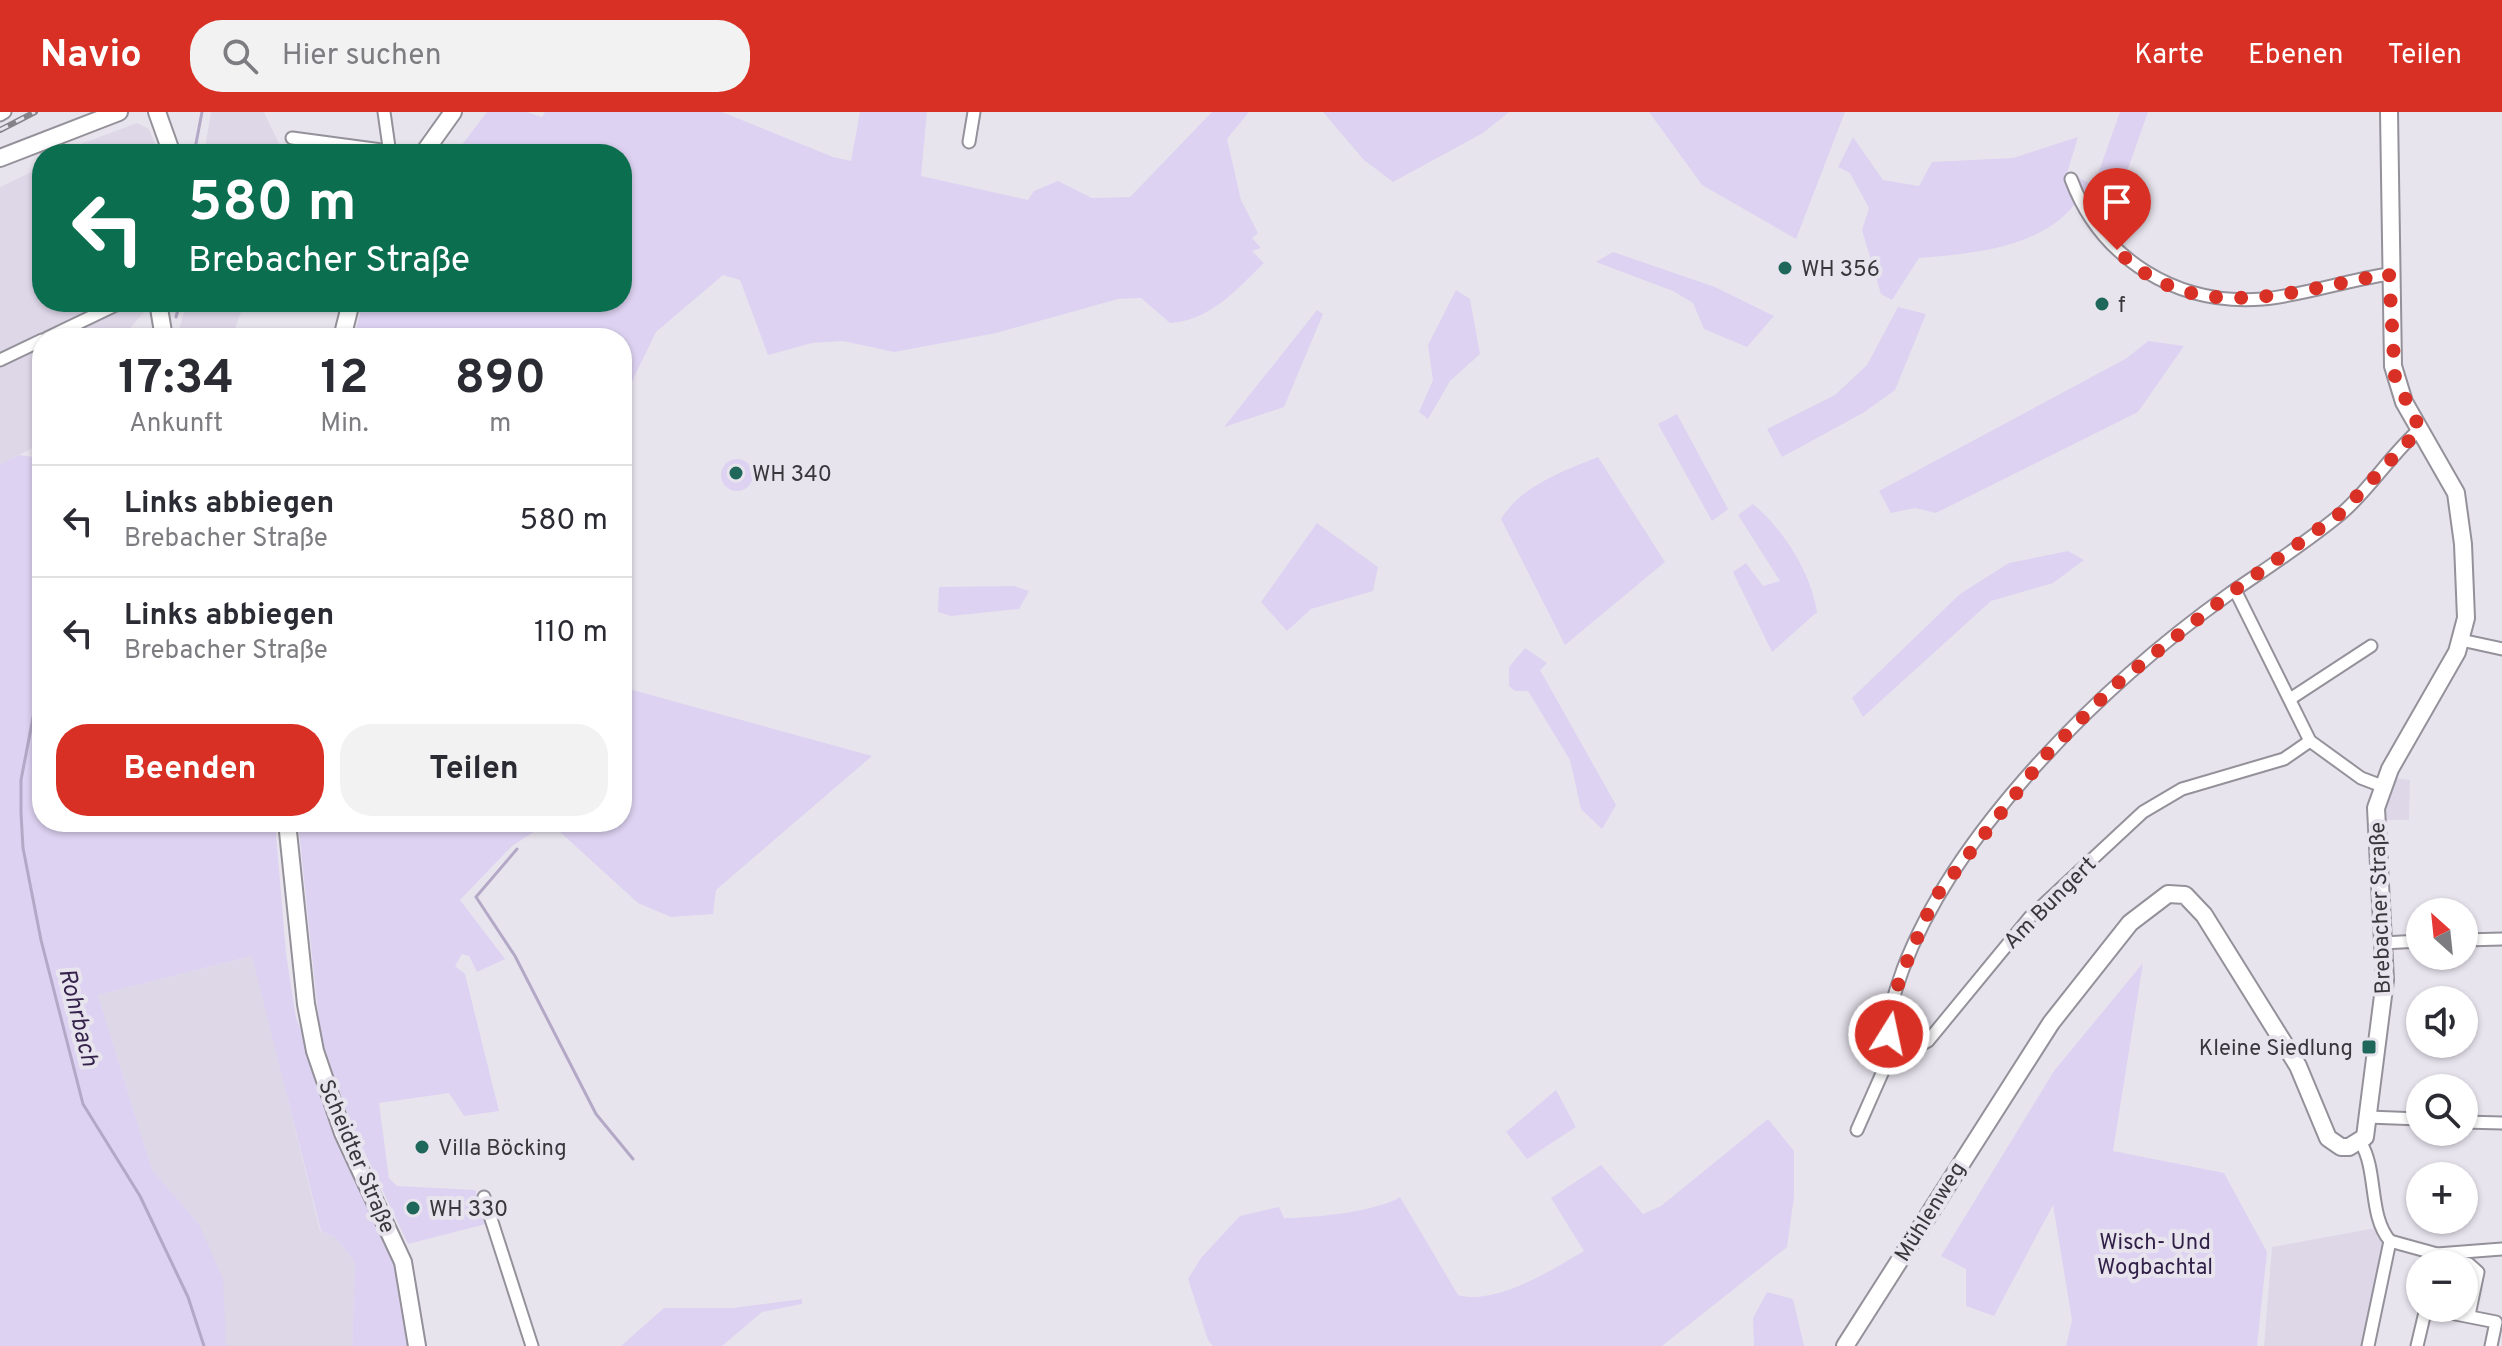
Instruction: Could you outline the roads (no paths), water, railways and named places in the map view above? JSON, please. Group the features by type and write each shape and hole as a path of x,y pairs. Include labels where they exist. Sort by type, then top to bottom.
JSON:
{"street":[{"path":"0,115 5,112"},
{"path":"36,144 119,112"},
{"path":"157,112 168,144"},
{"path":"384,112 389,144"},
{"path":"430,144 453,112"},
{"path":"969,142 974,112"},
{"name":"Brebacher Straße","path":"2361,1143 2368,1117 2385,980 2376,820 2382,786 2461,640 2466,618 2463,544 2456,493 2395,377 2389,274 2389,112"},
{"path":"292,138 331,144"},
{"path":"0,158 32,146"},
{"path":"2071,179 2082,208 2127,261 2154,278 2186,290 2226,299 2265,299 2389,274"},
{"path":"67,328 101,312"},
{"path":"0,360 32,345"},
{"path":"1857,1130 1895,1044 1889,1034 1891,1015 1913,944 1934,899 1974,844 2046,755 2098,700 2235,590 2342,512 2420,429"},
{"path":"2235,590 2310,741 2361,778 2382,786"},
{"path":"2461,640 2502,649"},
{"path":"2290,699 2371,646"},
{"name":"Am Bungert","path":"1895,1044 1915,1048 1928,1041 2030,917 2143,812 2174,792 2284,759 2310,741"},
{"name":"Scheidter Straße","path":"288,832 300,954 315,1051 343,1133 403,1262 417,1346"},
{"name":"Mühlenweg","path":"1845,1346 2015,1077 2081,982 2130,923 2163,897 2178,893 2191,899 2204,915 2292,1055 2328,1138 2341,1147 2361,1143"},
{"path":"2478,940 2502,939"},
{"path":"2383,943 2406,942"},
{"path":"2368,1117 2406,1118"},
{"path":"2478,1122 2502,1123"},
{"path":"2361,1143 2367,1154 2381,1225 2390,1241 2413,1250"},
{"path":"484,1197 532,1346"},
{"path":"2368,1346 2390,1241"},
{"path":"2478,1253 2502,1249"},
{"path":"2478,1317 2496,1322 2491,1346"},
{"path":"2417,1346 2423,1322"}],"waterway":[{"name":"Rohrbach","path":"196,144 202,112"},
{"name":"Rohrbach","path":"176,317 177,312"},
{"name":"Rohrbach","path":"32,723 21,780 23,848 41,940 83,1104 140,1196 188,1297 204,1346"},
{"path":"517,849 476,897 515,956 596,1114 633,1159"}],"railway":[{"path":"0,130 35,112"}],"place":[{"name":"WH 356","path":"1785,268"},
{"name":"f","path":"2102,304"},
{"name":"WH 340","path":"736,473"},
{"name":"Kleine Siedlung","path":"2369,1047"},
{"name":"Villa Böcking","path":"422,1147"},
{"name":"WH 330","path":"413,1208"}],"park label":[{"name":"Wisch- Und Wogbachtal","path":"2155,1254"}]}
